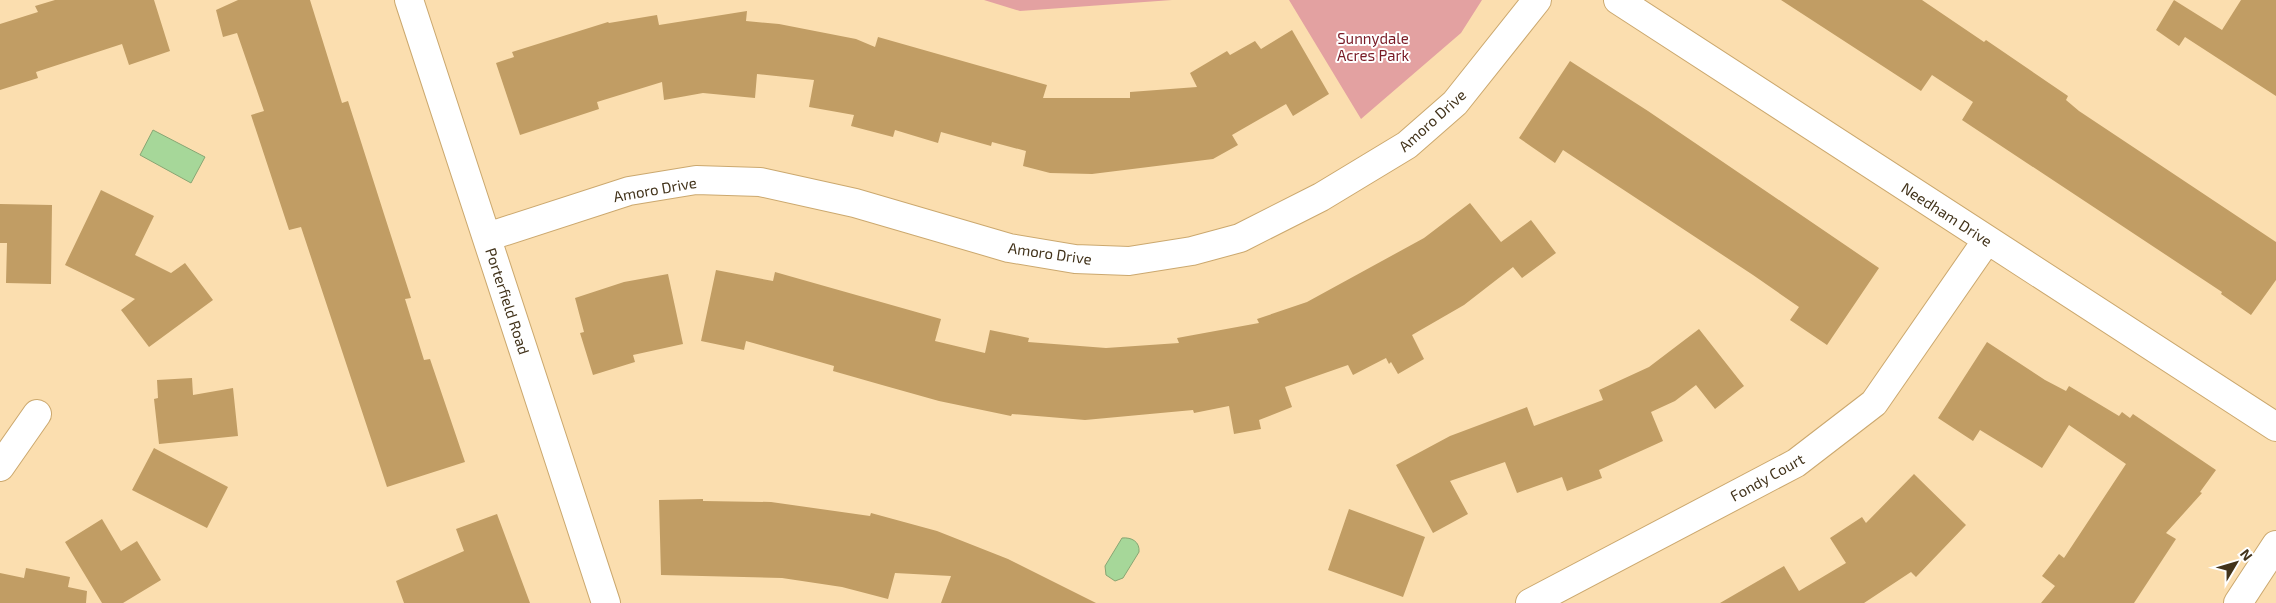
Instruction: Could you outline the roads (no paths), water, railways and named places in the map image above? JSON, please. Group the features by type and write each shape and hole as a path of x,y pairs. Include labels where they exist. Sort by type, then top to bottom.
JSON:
{"street":[{"name":"Porterfield Road","path":"408,0 606,603"},
{"name":"Amoro Drive","path":"487,237 629,191 696,180 760,182 855,202 1009,248 1075,259 1129,261 1192,251 1240,238 1321,197 1407,145 1455,103 1537,0"},
{"name":"Needham Drive","path":"1618,0 2276,426"},
{"name":"Fondy Court","path":"1530,603 1796,463 1874,403 1987,240"},
{"path":"0,467 37,414"},
{"path":"2238,603 2276,545"}],"park label":[{"name":"Sunnydale Acres Park","path":"1373,46"}]}
